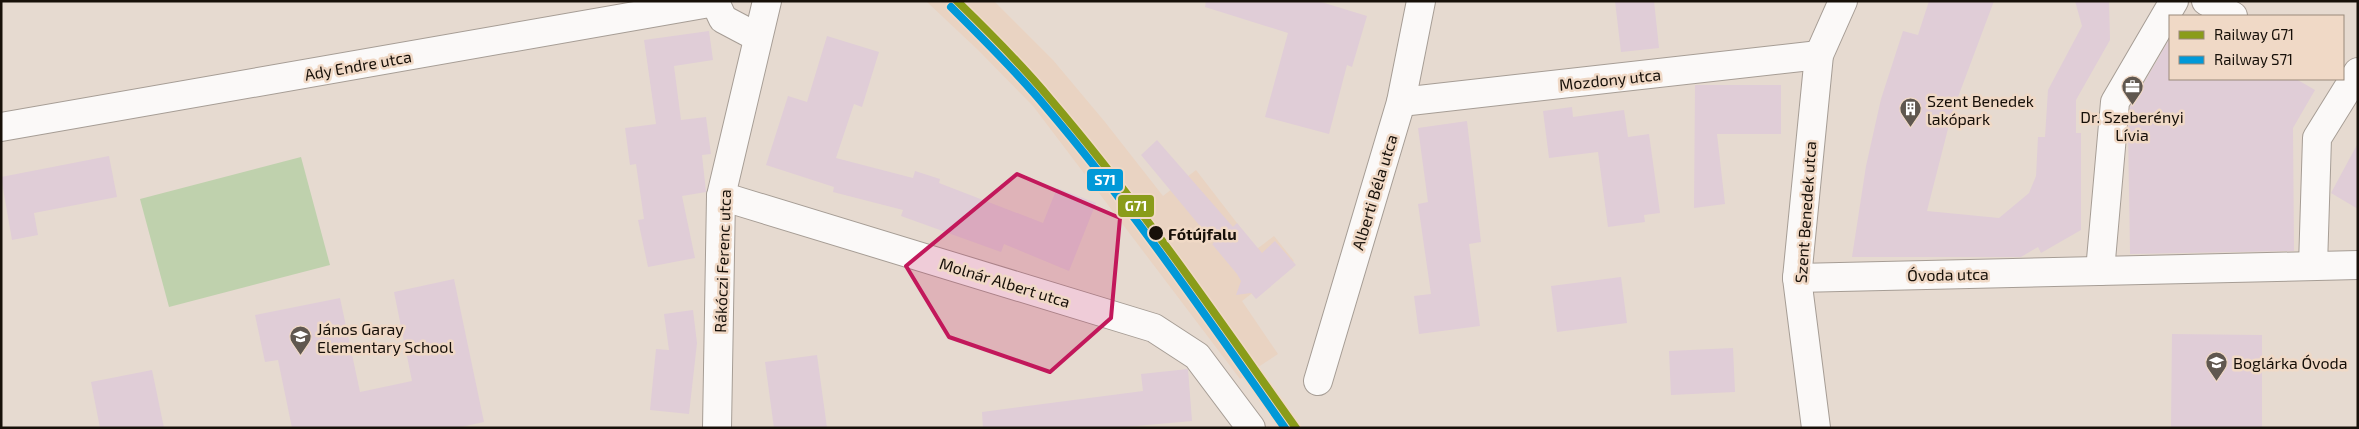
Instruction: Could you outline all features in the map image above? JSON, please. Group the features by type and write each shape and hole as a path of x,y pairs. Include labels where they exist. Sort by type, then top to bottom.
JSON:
{"street":[{"name":"Rákóczi Ferenc utca","path":"717,428 721,196 767,1"},
{"name":"Alberti Béla utca","path":"1318,381 1401,102 1421,1"},
{"name":"Szent Benedek utca","path":"1816,428 1797,278 1819,55 1843,1"},
{"path":"2100,271 2116,102 2174,1"},
{"path":"2206,1 2231,15"},
{"name":"Ady Endre utca","path":"1,127 716,2 723,19 757,37"},
{"name":"Mozdony utca","path":"1401,102 1819,55"},
{"path":"2313,266 2317,138 2358,72"},
{"name":"Molnár Albert utca","path":"721,196 1154,328 1197,356 1251,428"},
{"name":"Óvoda utca","path":"1797,278 2358,265"}],"highlighted area":[{"path":"1017,174 1120,218 1111,318 1050,372 949,337 906,266"}],"shaded area":[{"path":"926,1 994,1 1053,60 1163,196 1196,170 1257,249 1274,236 1294,261 1242,301 1278,354 1240,379 1033,106"}],"green space":[{"path":"301,157 330,265 169,307 140,199"}],"building":[{"path":"1206,1 1318,1 1367,16 1352,67 1347,65 1329,134 1265,117 1288,33 1205,7"},
{"path":"1615,1 1654,1 1659,48 1621,52"},
{"name":"Szent Benedek lakópark","path":"1929,1 1994,1 1952,113 1927,211 1999,218 2029,193 2036,176 2038,137 2045,137 2048,90 2082,26 2075,1 2109,1 2110,40 2076,100 2076,133 2081,133 2081,230 2041,253 2038,247 2021,257 1852,257 1866,166 1881,99 1903,31 1918,35"},
{"path":"709,31 713,60 674,66 681,120 706,117 711,154 702,155 706,192 682,196 695,258 648,267 638,220 644,219 636,164 630,165 625,128 656,124 644,40"},
{"path":"827,36 879,52 862,107 854,104 836,158 913,178 915,171 940,179 939,183 1043,223 1057,188 1096,203 1069,271 1004,244 1001,252 901,216 903,210 833,192 834,187 766,165 788,96 807,102"},
{"path":"2169,40 2169,80 2298,80 2315,90 2293,128 2294,251 2130,254 2128,127 2130,107"},
{"path":"1695,85 1781,85 1781,134 1717,134 1725,204 1694,208"},
{"path":"1572,107 1573,117 1624,110 1628,137 1649,134 1660,213 1644,215 1645,222 1608,227 1598,152 1549,158 1543,111"},
{"path":"1467,121 1481,242 1469,244 1480,326 1419,334 1414,296 1431,294 1418,204 1428,202 1418,128"},
{"path":"1157,140 1233,227 1237,223 1262,253 1275,241 1296,265 1256,299 1251,293 1236,295 1241,281 1237,274 1212,244 1214,243 1141,155"},
{"path":"2358,143 2358,209 2331,193"},
{"path":"109,156 117,197 34,213 38,235 12,240 1,177"},
{"path":"1621,277 1627,323 1557,332 1551,286"},
{"name":"János Garay Elementary School","path":"454,279 484,422 456,428 292,428 278,360 265,362 255,315 340,298 360,392 412,381 394,292"},
{"path":"693,310 697,343 689,414 650,410 656,349 669,350 664,314"},
{"name":"Boglárka Óvoda","path":"2172,334 2262,335 2262,428 2171,428"},
{"path":"1733,348 1735,392 1671,395 1669,351"},
{"path":"817,355 827,428 774,428 765,362"},
{"path":"1188,369 1192,421 1114,428 983,428 982,412 1143,391 1141,374"},
{"path":"152,370 164,428 100,428 91,382"}],"rail line":[{"name":"G71","path":"957,1 1029,74 1084,139 1147,220 1296,428"},
{"name":"S71","path":"951,7 1034,93 1108,184 1169,264 1285,428"}],"place":[{"name":"Dr. Szeberényi Lívia","path":"2132,106"},
{"name":"Szent Benedek lakópark","path":"1911,128"},
{"name":"Fótújfalu","path":"1156,233"},
{"name":"János Garay Elementary School","path":"301,356"},
{"name":"Boglárka Óvoda","path":"2217,381"}]}
